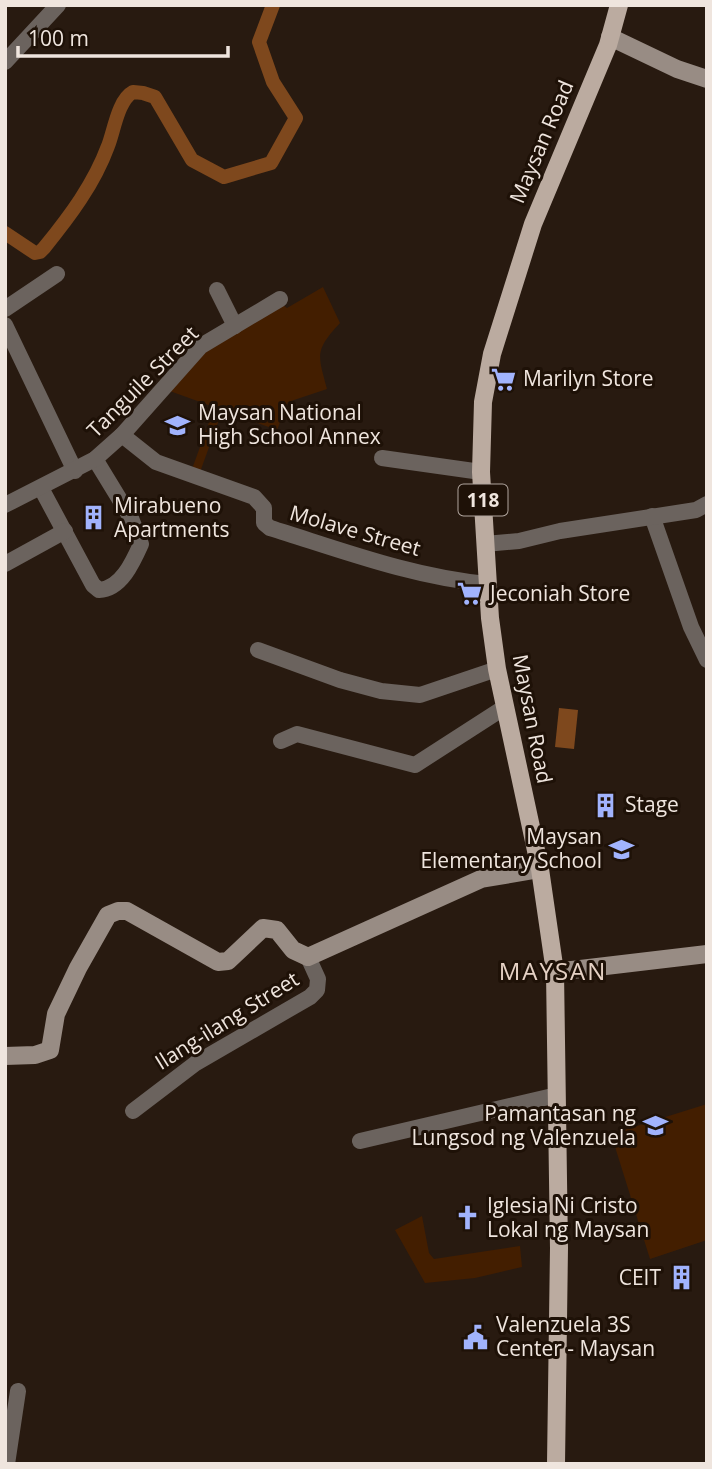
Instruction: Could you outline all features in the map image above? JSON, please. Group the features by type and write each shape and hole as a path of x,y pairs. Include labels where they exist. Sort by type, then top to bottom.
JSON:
{"main road":[{"name":"Maysan Road","path":"556,1464 559,1248 555,972 540,869 502,709 487,584 479,472 483,402 492,354 533,224 613,39 619,5"}],"street":[{"path":"5,62 58,5"},
{"path":"613,39 677,69 707,79"},
{"path":"5,309 57,274"},
{"path":"217,290 235,326"},
{"name":"Tanguile Street","path":"5,505 95,459 122,435 201,346 280,299"},
{"path":"5,325 75,471"},
{"name":"Molave Street","path":"122,435 162,465 254,497 264,508 264,523 270,528 390,565 443,578 487,584"},
{"path":"382,458 479,472"},
{"path":"41,488 93,585 99,590 114,586 132,562 141,544 131,518 95,459"},
{"path":"485,544 519,541 560,531 696,510 707,504"},
{"path":"652,516 691,627 707,660"},
{"path":"5,564 65,531"},
{"path":"258,650 340,680 381,691 420,695 497,669"},
{"path":"281,741 297,734 415,765 502,709"},
{"name":"Ilang-ilang Street","path":"308,957 481,879 540,869"},
{"name":"Ilang-ilang Street","path":"5,1056 35,1055 50,1050 56,1014 78,968 108,915 118,911 127,911 218,962 228,961 263,928 277,930 293,950 308,957 318,979 317,990 310,997 196,1063 133,1111"},
{"path":"555,972 707,954"},
{"path":"360,1141 557,1095"},
{"path":"7,1464 18,1391"}],"shaded area":[{"path":"323,287 340,323 326,340 320,354 327,389 288,402 277,430 167,390 203,349 280,303 287,308"},
{"path":"212,414 220,417 200,472 192,469"},
{"path":"559,708 578,710 574,749 555,747"},
{"path":"707,1104 707,1240 650,1259 611,1134"},
{"path":"422,1216 429,1253 434,1259 520,1246 522,1267 475,1278 425,1283 395,1230"}],"waterway":[{"path":"5,233 35,253 44,248 88,187 108,146 120,109 133,92 155,97 192,160 224,177 271,163 296,118 273,82 259,42 273,5"}],"place":[{"name":"Marilyn Store","path":"503,379"},
{"name":"Maysan National High School Annex","path":"178,425"},
{"name":"Mirabueno Apartments","path":"94,518"},
{"name":"Jeconiah Store","path":"470,594"},
{"name":"Stage","path":"605,805"},
{"name":"Maysan Elementary School","path":"622,849"},
{"name":"Pamantasan ng Lungsod ng Valenzuela","path":"656,1126"},
{"name":"Iglesia Ni Cristo Lokal ng Maysan","path":"467,1218"},
{"name":"CEIT","path":"681,1278"},
{"name":"Valenzuela 3S Center - Maysan","path":"476,1337"}],"district":[{"name":"MAYSAN","path":"553,972"}]}
